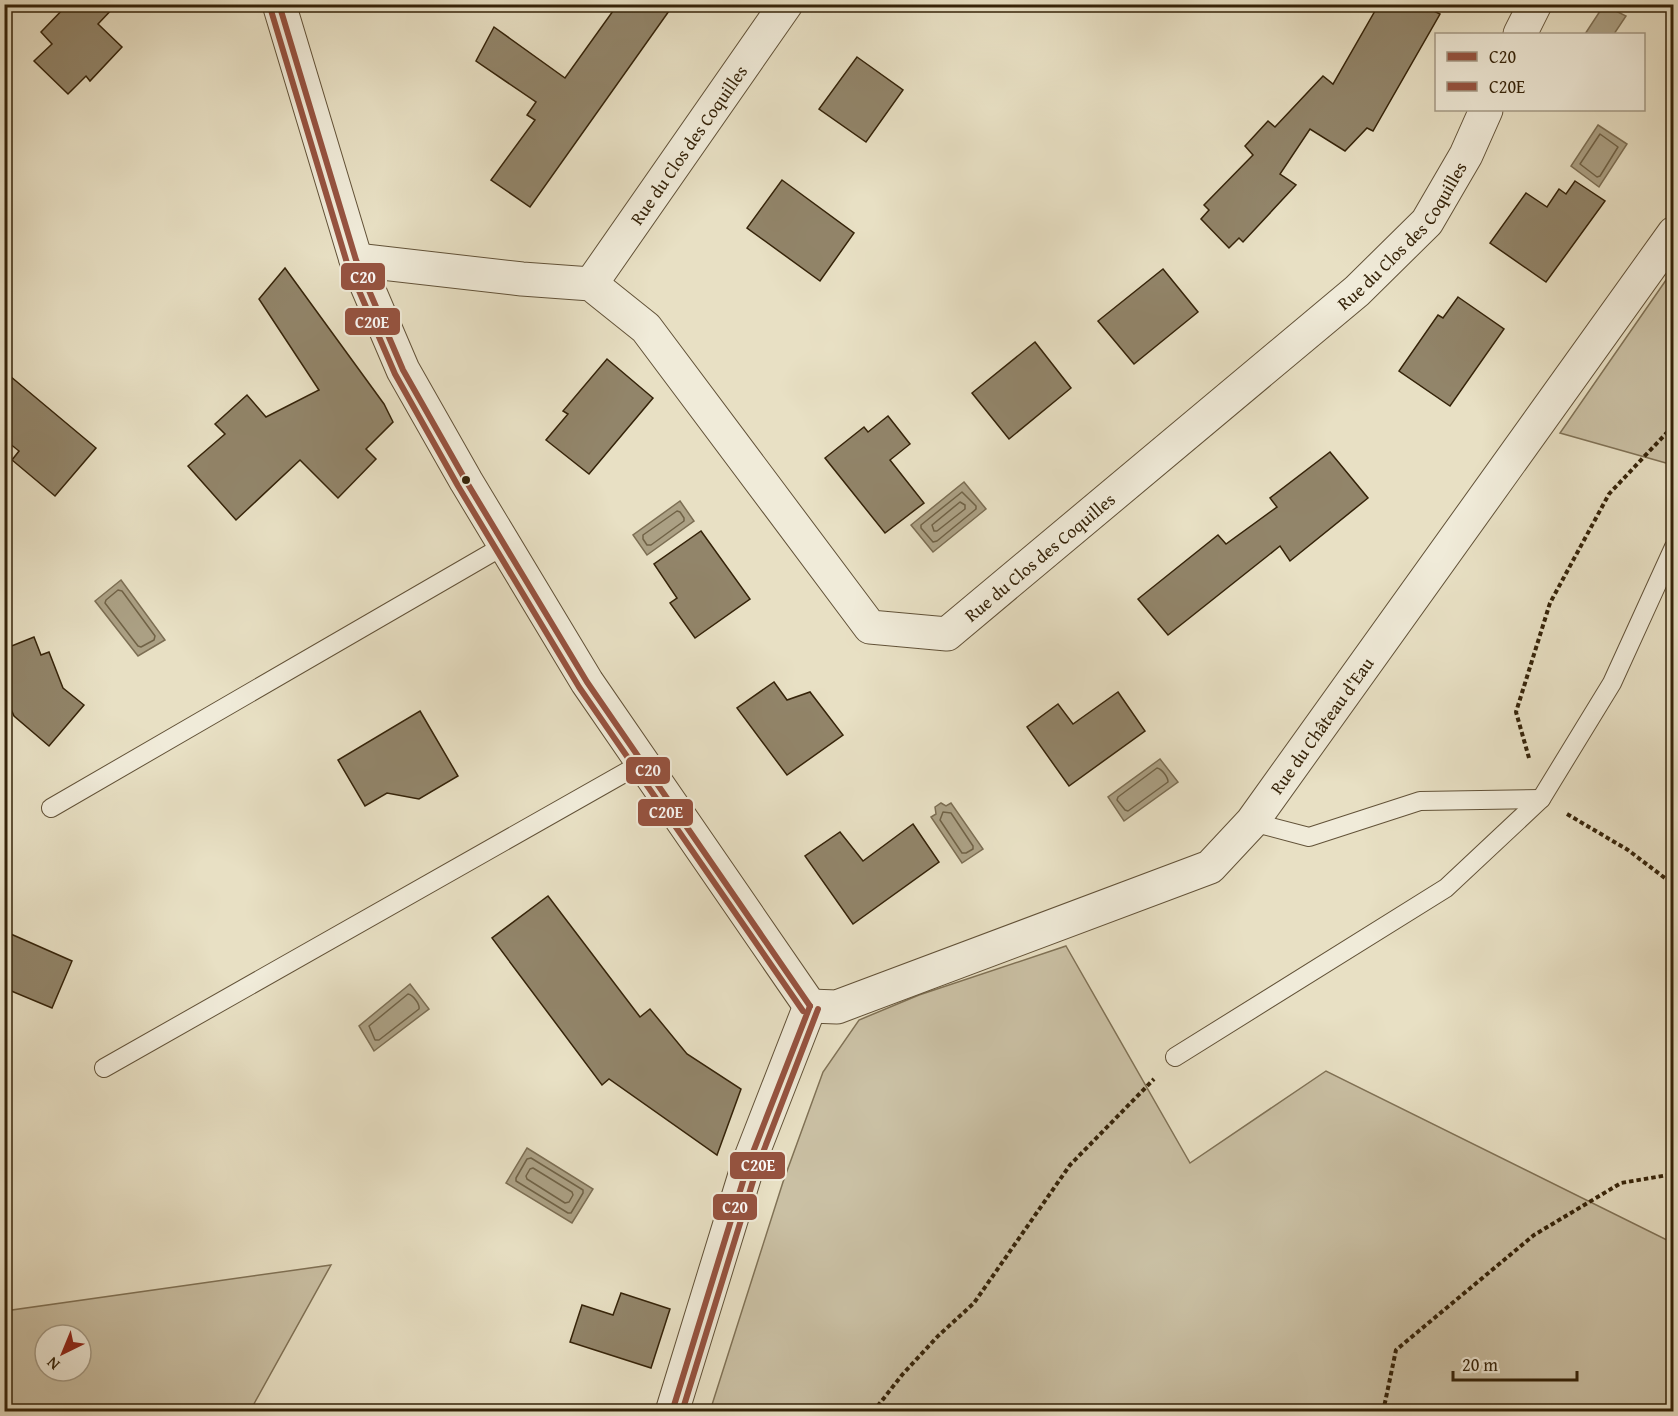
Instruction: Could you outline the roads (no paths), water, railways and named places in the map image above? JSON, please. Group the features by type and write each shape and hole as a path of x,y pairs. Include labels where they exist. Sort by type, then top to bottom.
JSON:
{"street":[{"path":"279,4 356,260 403,370 466,481 587,682 810,1006 748,1165 672,1412"},
{"name":"Rue du Clos des Coquilles","path":"786,4 591,284 646,328 870,627 947,634 1357,291 1427,222 1466,155 1486,111"},
{"path":"1520,33 1535,4"},
{"name":"Rue du Château d'Eau","path":"810,1006 837,1007 1210,867 1252,822 1674,233"},
{"path":"356,260 522,279 591,284"}],"lane":[{"path":"51,808 505,545"},
{"path":"1175,1057 1446,888 1541,799 1612,683 1674,547"},
{"path":"104,1068 642,763"},
{"path":"1252,822 1309,837 1420,801 1541,799"}],"water":[{"path":"1604,5 1626,16 1615,33 1586,33"},
{"path":"1598,125 1627,144 1599,187 1571,166"},
{"path":"964,482 986,509 933,552 911,525"},
{"path":"680,501 694,521 647,555 633,535"},
{"path":"121,580 165,640 138,656 95,601"},
{"path":"1160,759 1178,782 1124,821 1108,797"},
{"path":"941,803 946,806 951,803 983,849 962,863 931,817 936,814 935,807"},
{"path":"410,984 429,1009 374,1051 359,1026"},
{"path":"527,1148 593,1189 572,1223 506,1183"}]}
